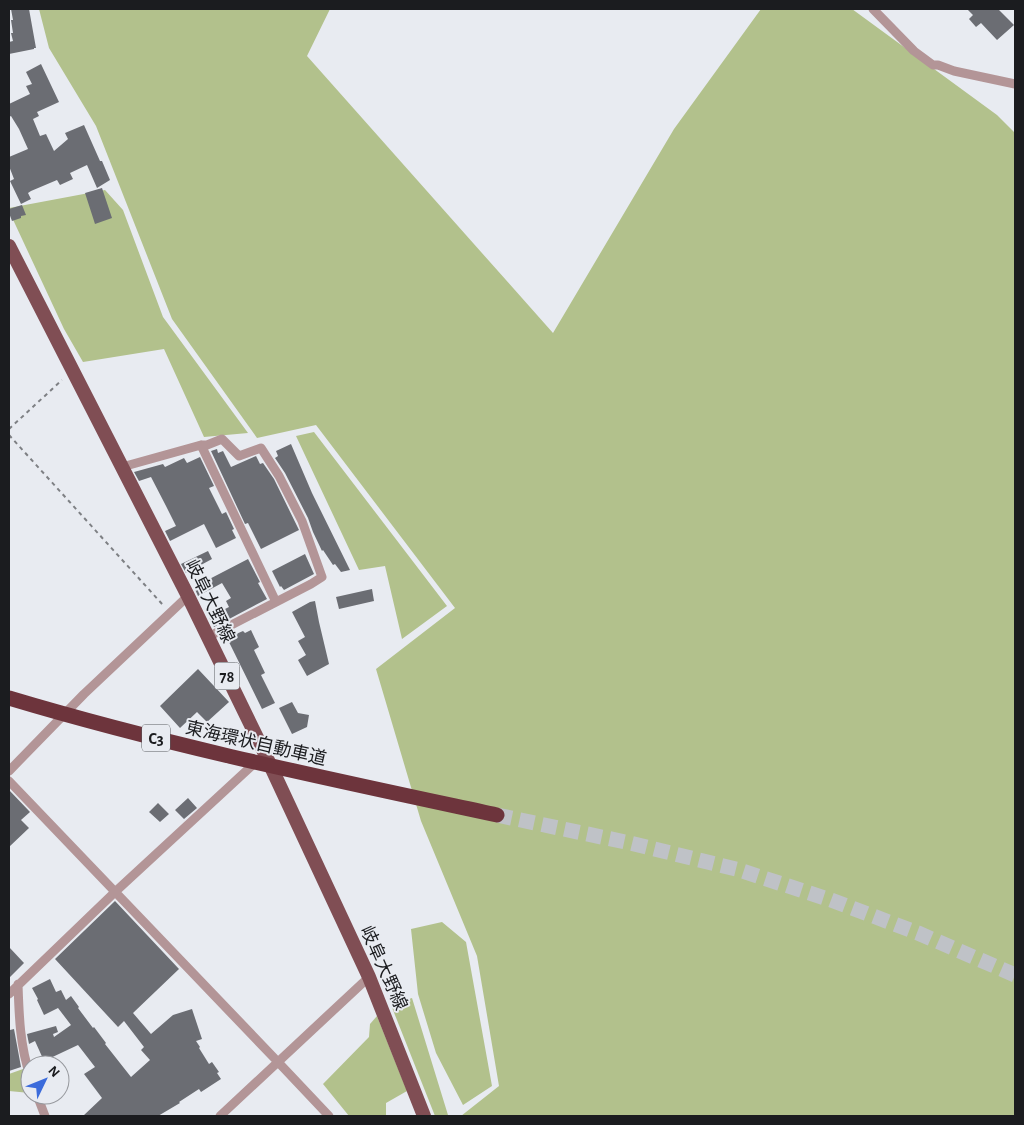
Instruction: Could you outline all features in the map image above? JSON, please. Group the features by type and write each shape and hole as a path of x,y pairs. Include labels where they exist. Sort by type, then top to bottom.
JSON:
{"highway":[{"name":"東海環状自動車道","path":"9,698 164,740 304,774 497,815"}],"main road":[{"name":"岐阜大野線","path":"9,246 188,596 265,754 369,977 424,1116"}],"street":[{"path":"873,9 914,51 933,65 938,65 954,72 1015,84"},
{"path":"122,467 201,444 207,445 222,439 239,456 261,448 279,476 302,521 322,577 208,637"},
{"path":"201,444 276,602"},
{"path":"9,771 84,694 188,596"},
{"path":"9,994 115,892 265,754"},
{"path":"9,781 329,1116"},
{"path":"220,1116 369,977"},
{"path":"18,984 25,1055"}],"path":[{"path":"9,429 72,370"},
{"path":"9,435 169,613"}],"green space":[{"path":"39,9 330,9 307,56 553,333 674,129 761,9 852,9 997,115 1015,133 1015,1116 461,1116 499,1086 477,956 421,821 376,669 455,608 316,425 257,438 172,319 96,126 49,48"},
{"path":"105,190 123,210 163,317 248,433 204,437 164,349 83,362 64,329 9,208"},
{"path":"314,432 447,606 402,639 385,566 359,570 296,436"},
{"path":"442,922 466,942 492,1086 463,1105 436,1053 418,994 411,929"},
{"path":"412,998 448,1115 446,1116 435,1116 391,1005"},
{"path":"377,1016 407,1091 386,1103 386,1116 349,1116 323,1084 369,1037 370,1024"},
{"path":"20,1070 20,1092 9,1091 9,1074"}],"building":[{"path":"11,9 29,9 36,48 9,54 9,42 13,41"},
{"path":"967,9 998,9 1014,25 997,40 981,23 976,27 969,19 973,15"},
{"path":"41,64 59,102 37,112 39,116 33,119 40,136 46,134 54,151 68,139 65,133 84,125 110,180 97,188 87,165 70,173 73,179 60,185 57,180 31,191 28,193 31,199 21,204 10,181 14,179 9,166 9,157 28,149 19,129 11,116 9,117 9,104 30,94 26,86 32,84 26,72"},
{"path":"102,188 112,218 95,224 85,193"},
{"path":"22,205 26,215 12,221 9,209"},
{"path":"291,444 312,493 350,570 341,572 322,551 308,518 285,473 275,458 278,456 276,451"},
{"path":"217,449 218,453 223,451 231,467 256,456 260,464 263,463 274,479 299,530 261,549 248,523 245,524 211,451"},
{"path":"200,457 214,486 209,488 222,514 226,512 236,538 216,548 204,524 170,541 165,531 176,526 151,477 139,481 134,472 163,464 165,467 184,458 187,463"},
{"path":"208,551 212,559 186,573 181,564"},
{"path":"305,554 314,574 284,590 280,587 272,571"},
{"path":"248,559 267,599 214,627 209,617 229,607 226,601 231,598 222,583 198,596 194,587"},
{"path":"372,589 374,601 339,609 336,597"},
{"path":"315,601 329,664 307,676 298,660 306,655 298,641 305,637 292,612"},
{"path":"251,630 259,647 254,650 265,673 261,675 275,703 262,709 227,638 243,631 245,633"},
{"path":"198,669 229,702 207,722 197,712 180,728 160,706"},
{"path":"292,702 298,713 309,715 307,727 292,734 279,708"},
{"path":"9,790 30,812 21,820 29,828 9,847"},
{"path":"188,798 197,808 184,819 175,810"},
{"path":"158,803 169,814 160,822 149,812"},
{"path":"115,901 179,969 133,1013 151,1034 173,1015 192,1009 202,1039 196,1041 209,1064 212,1062 219,1072 217,1073 221,1079 201,1092 199,1089 158,1116 83,1116 102,1098 84,1074 95,1067 78,1045 57,1055 41,1055 35,1041 29,1044 27,1034 56,1026 58,1032 53,1034 54,1037 71,1025 58,1008 44,1015 32,988 50,979 56,992 61,990 66,1000 71,996 78,1008 131,1077 150,1060 141,1050 144,1047 124,1021 118,1027 55,959"},
{"path":"9,947 24,963 9,978"},
{"path":"9,1027 10,1030 14,1029 20,1067 9,1071"}],"tunnel":[{"path":"497,815 630,843 736,869 831,900 918,933 1015,975"}]}
